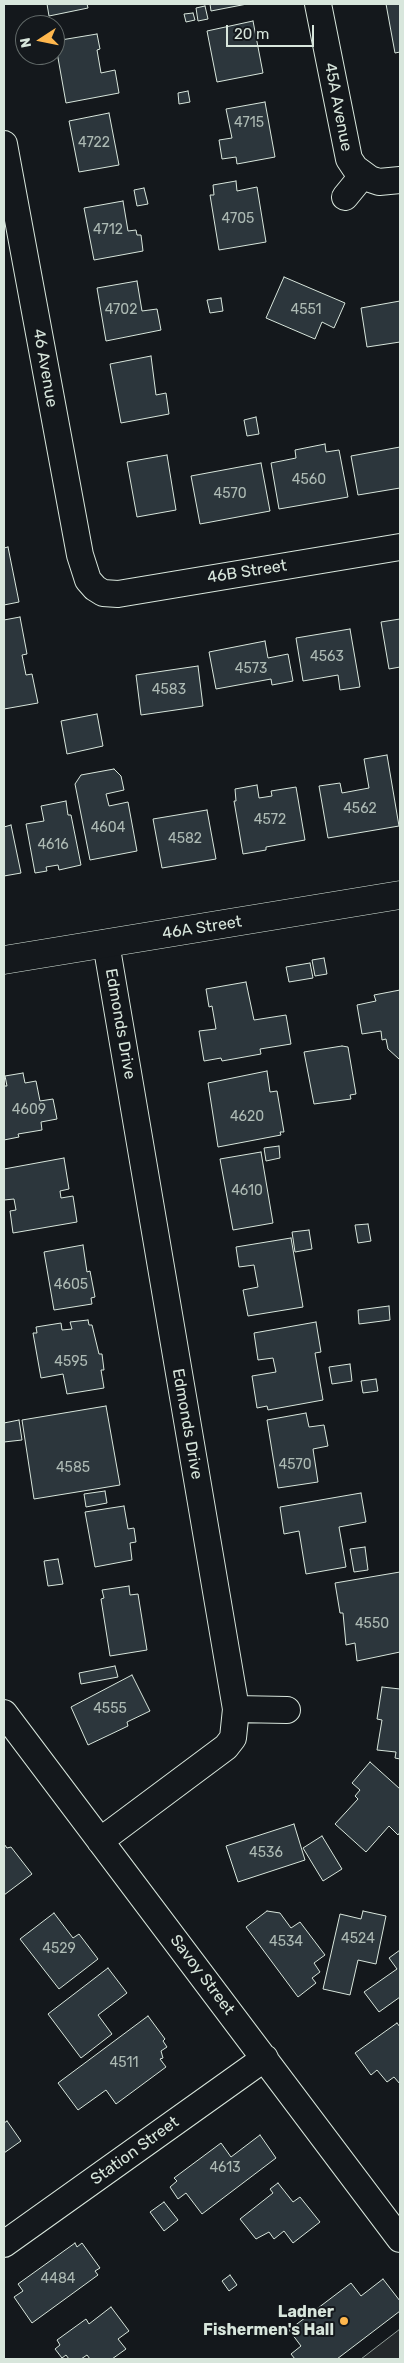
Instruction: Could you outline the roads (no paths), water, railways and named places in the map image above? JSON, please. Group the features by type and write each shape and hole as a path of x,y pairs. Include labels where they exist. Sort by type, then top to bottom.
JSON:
{"street":[{"name":"45A Avenue","path":"318,4 345,150 349,159 363,175"},
{"name":"46 Avenue","path":"4,144 80,556 86,575 95,588"},
{"path":"345,197 363,175 379,182 400,180"},
{"name":"46B Street","path":"95,588 103,593 118,594 400,547"},
{"name":"46A Street","path":"4,960 400,895"},
{"name":"Edmonds Drive","path":"100,1841 226,1747 233,1738 236,1709 106,943"},
{"path":"236,1709 287,1710"},
{"name":"Savoy Street","path":"4,1712 400,2239"},
{"name":"Station Street","path":"4,2244 265,2058"}],"place":[{"name":"Ladner Fishermen's Hall","path":"344,2321"}]}
